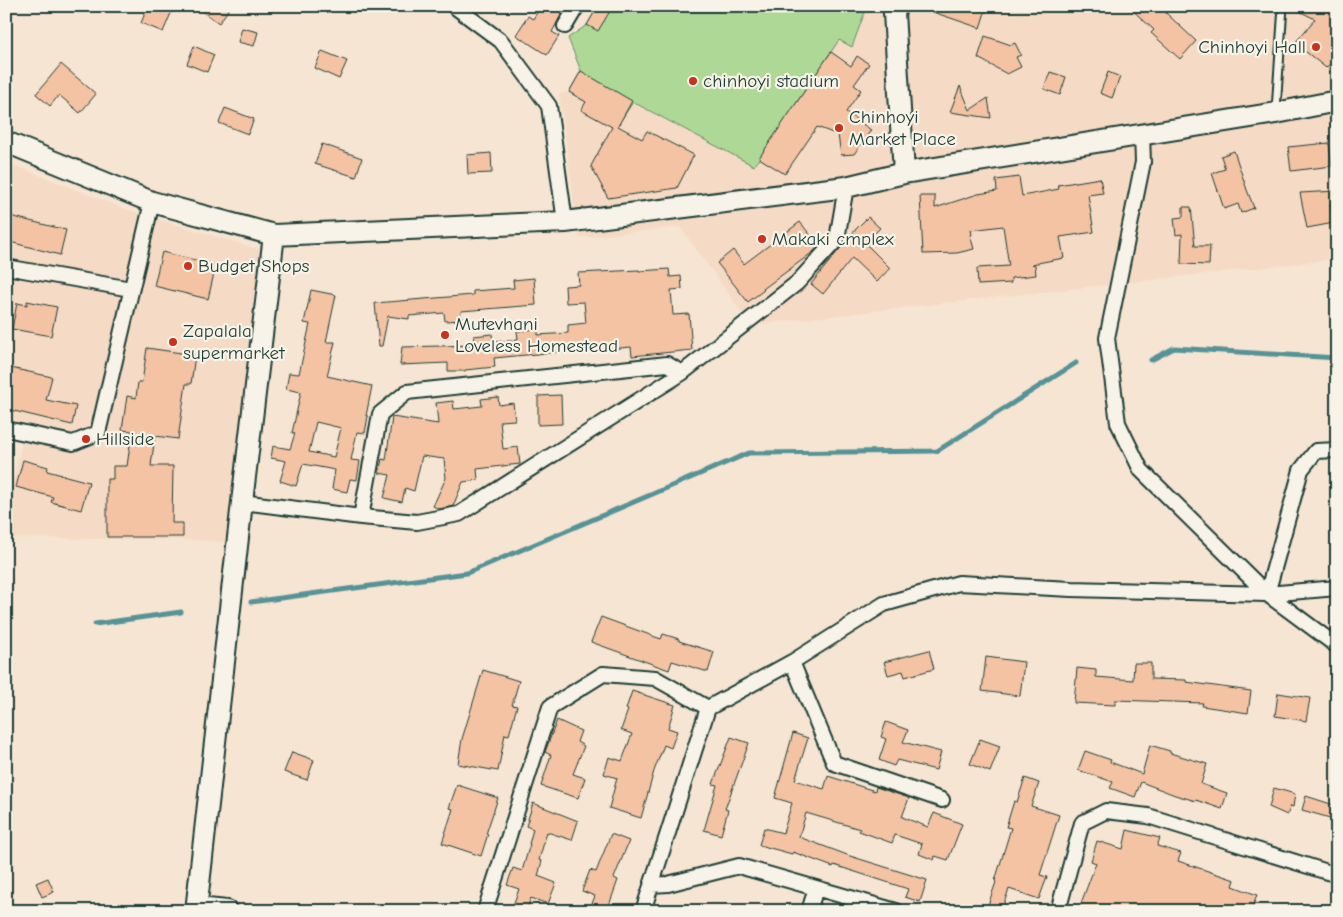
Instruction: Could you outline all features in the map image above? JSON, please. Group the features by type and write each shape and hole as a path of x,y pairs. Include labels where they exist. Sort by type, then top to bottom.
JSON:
{"street":[{"path":"454,6 501,41 549,106 565,222"},
{"path":"565,26 577,6"},
{"path":"897,6 894,13 904,173"},
{"path":"6,142 152,202 274,235 565,222 846,186 904,173 1276,113 1337,101"},
{"path":"1142,134 1143,162 1107,338 1118,423 1141,470 1267,594 1337,646"},
{"path":"242,502 361,518 417,522 459,514 682,373 797,283 837,238 846,186"},
{"path":"6,429 74,443 98,433 152,202"},
{"path":"227,911 197,910 242,502 274,235"},
{"path":"6,267 131,289"},
{"path":"361,518 380,414 406,392 667,364 682,373"},
{"path":"1267,594 1301,470 1316,451 1337,450"},
{"path":"643,911 708,708 792,662 884,604 959,583 1071,589 1267,594 1337,588"},
{"path":"792,662 834,763 942,800"},
{"path":"485,911 550,706 603,674 655,678 708,708"},
{"path":"1058,911 1082,823 1106,811 1148,816 1337,875"},
{"path":"650,885 668,884 739,866 896,911"},
{"path":"809,911 816,888"}],"lane":[{"path":"1276,113 1283,6"}],"shaded area":[{"path":"867,6 1337,6 1337,259 751,325 680,227 579,238 559,94 569,92 620,122 632,101 754,165 839,39 852,47"},
{"path":"6,162 125,209 261,250 226,542 6,538 6,512 23,439 6,435"}],"green space":[{"name":"chinhoyi stadium","path":"598,6 867,6 852,47 839,40 754,166 633,102 620,122 569,92 581,71 568,38 587,25"}],"building":[{"path":"148,6 174,6 163,32 141,23"},
{"path":"194,6 231,6 219,23"},
{"path":"541,6 551,6 562,13 552,32 559,36 547,55 516,35 528,16 533,19"},
{"path":"598,6 613,6 598,31 587,25"},
{"path":"924,6 987,6 980,28 924,9"},
{"path":"1128,6 1172,6 1166,13 1196,41 1180,59 1151,33 1154,30"},
{"path":"1289,6 1337,6 1337,56 1326,68 1295,43 1315,19"},
{"path":"242,28 258,32 254,46 238,42"},
{"path":"985,36 1011,45 1015,43 1021,55 1016,57 1021,67 1007,74 978,58"},
{"path":"194,46 214,55 207,72 187,64"},
{"path":"322,51 347,61 339,79 315,68"},
{"path":"831,52 851,66 857,56 869,64 854,85 861,90 846,112 871,130 854,154 841,155 838,135 817,127 785,174 759,158"},
{"path":"61,64 96,94 80,113 59,95 50,106 36,94"},
{"path":"581,71 632,101 618,126 642,139 647,131 694,155 677,188 608,198 591,166 612,127 581,110 586,102 569,92"},
{"path":"1050,72 1066,77 1060,95 1044,89"},
{"path":"1108,72 1120,77 1112,98 1100,93"},
{"path":"960,86 970,110 988,98 991,118 950,112"},
{"path":"225,108 254,119 248,134 219,123"},
{"path":"1329,143 1332,166 1291,171 1288,147"},
{"path":"322,144 362,158 356,177 315,164"},
{"path":"1234,151 1254,208 1241,213 1238,204 1224,209 1212,173 1225,169 1221,156"},
{"path":"491,153 492,173 468,174 467,155"},
{"path":"1019,177 1022,196 1059,189 1058,185 1100,178 1103,193 1088,195 1094,232 1060,237 1064,258 1032,264 1035,265 1036,275 1011,278 1011,283 978,285 977,268 1009,266 1003,226 971,230 972,235 970,235 974,249 957,253 923,254 920,196 935,196 935,208 978,194 997,191 996,180"},
{"path":"1337,191 1337,204 1330,204 1334,223 1307,228 1300,193"},
{"path":"1183,207 1191,207 1195,246 1210,246 1209,265 1181,264 1182,234 1176,235 1174,218 1183,217"},
{"path":"6,215 66,230 60,255 6,241"},
{"path":"868,217 880,228 865,243 890,268 877,282 852,258 823,294 811,284"},
{"path":"800,222 819,246 748,302 717,263 733,250 744,264"},
{"path":"162,252 216,265 208,299 154,286"},
{"path":"669,269 670,277 681,276 682,289 671,290 673,315 689,314 692,350 632,356 631,347 526,355 494,358 495,367 465,371 448,371 448,363 400,365 402,347 476,345 474,336 492,334 493,342 518,339 517,331 538,329 538,335 568,333 568,325 586,323 584,302 566,303 565,286 579,285 578,273"},
{"path":"534,278 536,305 461,311 462,320 445,321 444,313 409,316 409,319 388,316 382,346 379,346 375,303 473,295 473,291 514,288 513,280"},
{"path":"311,290 336,295 326,342 335,342 327,376 372,386 366,416 368,416 365,433 357,432 351,460 360,461 357,480 350,479 347,492 332,489 335,470 303,464 296,486 280,481 286,461 271,458 273,446 290,449 295,433 292,433 301,392 286,389 289,373 299,374 310,324 304,323","holes":["316,422 341,428 334,457 309,452"]},
{"path":"27,301 57,307 51,336 12,329 17,303 27,305"},
{"path":"147,348 195,355 191,384 186,384 178,439 155,436 151,466 173,466 172,523 183,523 183,537 107,537 107,479 113,479 113,466 127,466 132,431 122,430 127,396 136,398 138,382 142,382"},
{"path":"6,367 52,377 46,400 76,406 72,425 6,409"},
{"path":"561,395 562,424 538,425 538,396"},
{"path":"498,397 499,405 513,403 515,420 500,421 503,449 518,447 520,464 477,469 478,480 463,482 453,506 439,509 433,506 446,478 444,459 422,456 414,491 405,488 402,502 384,498 390,475 379,473 382,459 386,460 392,417 438,424 436,403 453,401 454,409 482,406 481,399"},
{"path":"23,460 48,467 47,471 89,482 81,510 51,502 53,497 16,487"},
{"path":"601,617 661,639 663,634 714,652 708,672 672,661 669,670 591,642"},
{"path":"929,650 934,669 905,677 903,671 888,675 884,662"},
{"path":"986,657 1024,662 1020,696 982,691"},
{"path":"1134,663 1151,663 1151,679 1186,680 1186,682 1251,691 1248,713 1202,706 1203,703 1115,700 1115,705 1074,703 1077,668 1096,670 1096,677 1133,680"},
{"path":"483,670 519,681 512,705 517,706 509,735 505,734 498,771 458,764 462,739"},
{"path":"632,691 675,705 668,728 677,731 671,748 664,745 654,771 641,818 609,808 617,778 604,774 609,757 622,761 632,734 621,730"},
{"path":"1278,693 1310,698 1306,721 1275,716"},
{"path":"557,720 581,731 577,742 584,746 573,774 585,778 578,798 541,786 551,755 545,752"},
{"path":"886,722 908,730 903,742 941,752 936,770 897,760 894,766 879,760 886,739 881,737"},
{"path":"793,733 808,738 795,780 824,789 828,776 875,791 876,787 909,798 902,817 928,827 934,813 962,824 948,860 935,856 934,860 919,854 922,844 895,835 892,843 859,831 860,829 806,813 799,837 850,856 927,880 920,902 905,897 908,889 834,865 833,867 793,852 792,854 759,845 764,828 783,833 792,803 775,798"},
{"path":"731,737 749,743 725,809 728,810 721,835 704,830 717,785 713,784"},
{"path":"980,739 1000,746 990,772 970,764"},
{"path":"1150,745 1207,764 1201,784 1227,793 1222,809 1175,795 1141,782 1135,797 1110,788 1113,782 1078,770 1085,751 1142,774"},
{"path":"292,752 314,760 307,780 284,772"},
{"path":"1025,778 1039,783 1031,806 1059,815 1040,875 1047,877 1039,899 1009,889 1001,911 986,911 1011,828 1006,827 1014,801 1017,802"},
{"path":"457,785 498,798 481,856 442,843 453,809 449,808"},
{"path":"1274,788 1295,794 1293,807 1291,806 1287,815 1269,807"},
{"path":"1306,796 1337,806 1337,820 1302,810"},
{"path":"533,803 578,821 572,840 547,832 539,860 542,861 538,876 556,883 548,904 531,898 526,911 511,911 519,889 507,885 513,868 522,871 533,829 526,826"},
{"path":"1127,830 1160,838 1157,846 1181,853 1178,861 1235,880 1233,886 1257,895 1251,911 1095,911 1080,906 1096,863 1091,861 1097,841 1123,849"},
{"path":"611,834 629,841 614,878 618,880 607,911 589,911 595,896 582,891 590,870 596,872"},
{"path":"48,878 54,892 42,897 36,883"}],"waterway":[{"path":"1151,360 1174,348 1337,358"},
{"path":"251,602 467,573 749,453 937,451 1076,363"},
{"path":"95,624 181,612"}],"place":[{"name":"Chinhoyi Hall","path":"1316,47"},
{"name":"chinhoyi stadium","path":"693,81"},
{"name":"Chinhoyi Market Place","path":"839,128"},
{"name":"Makaki cmplex","path":"762,239"},
{"name":"Budget Shops","path":"188,266"},
{"name":"Mutevhani Loveless Homestead","path":"445,335"},
{"name":"Zapalala supermarket","path":"173,342"},
{"name":"Hillside","path":"86,439"}]}
